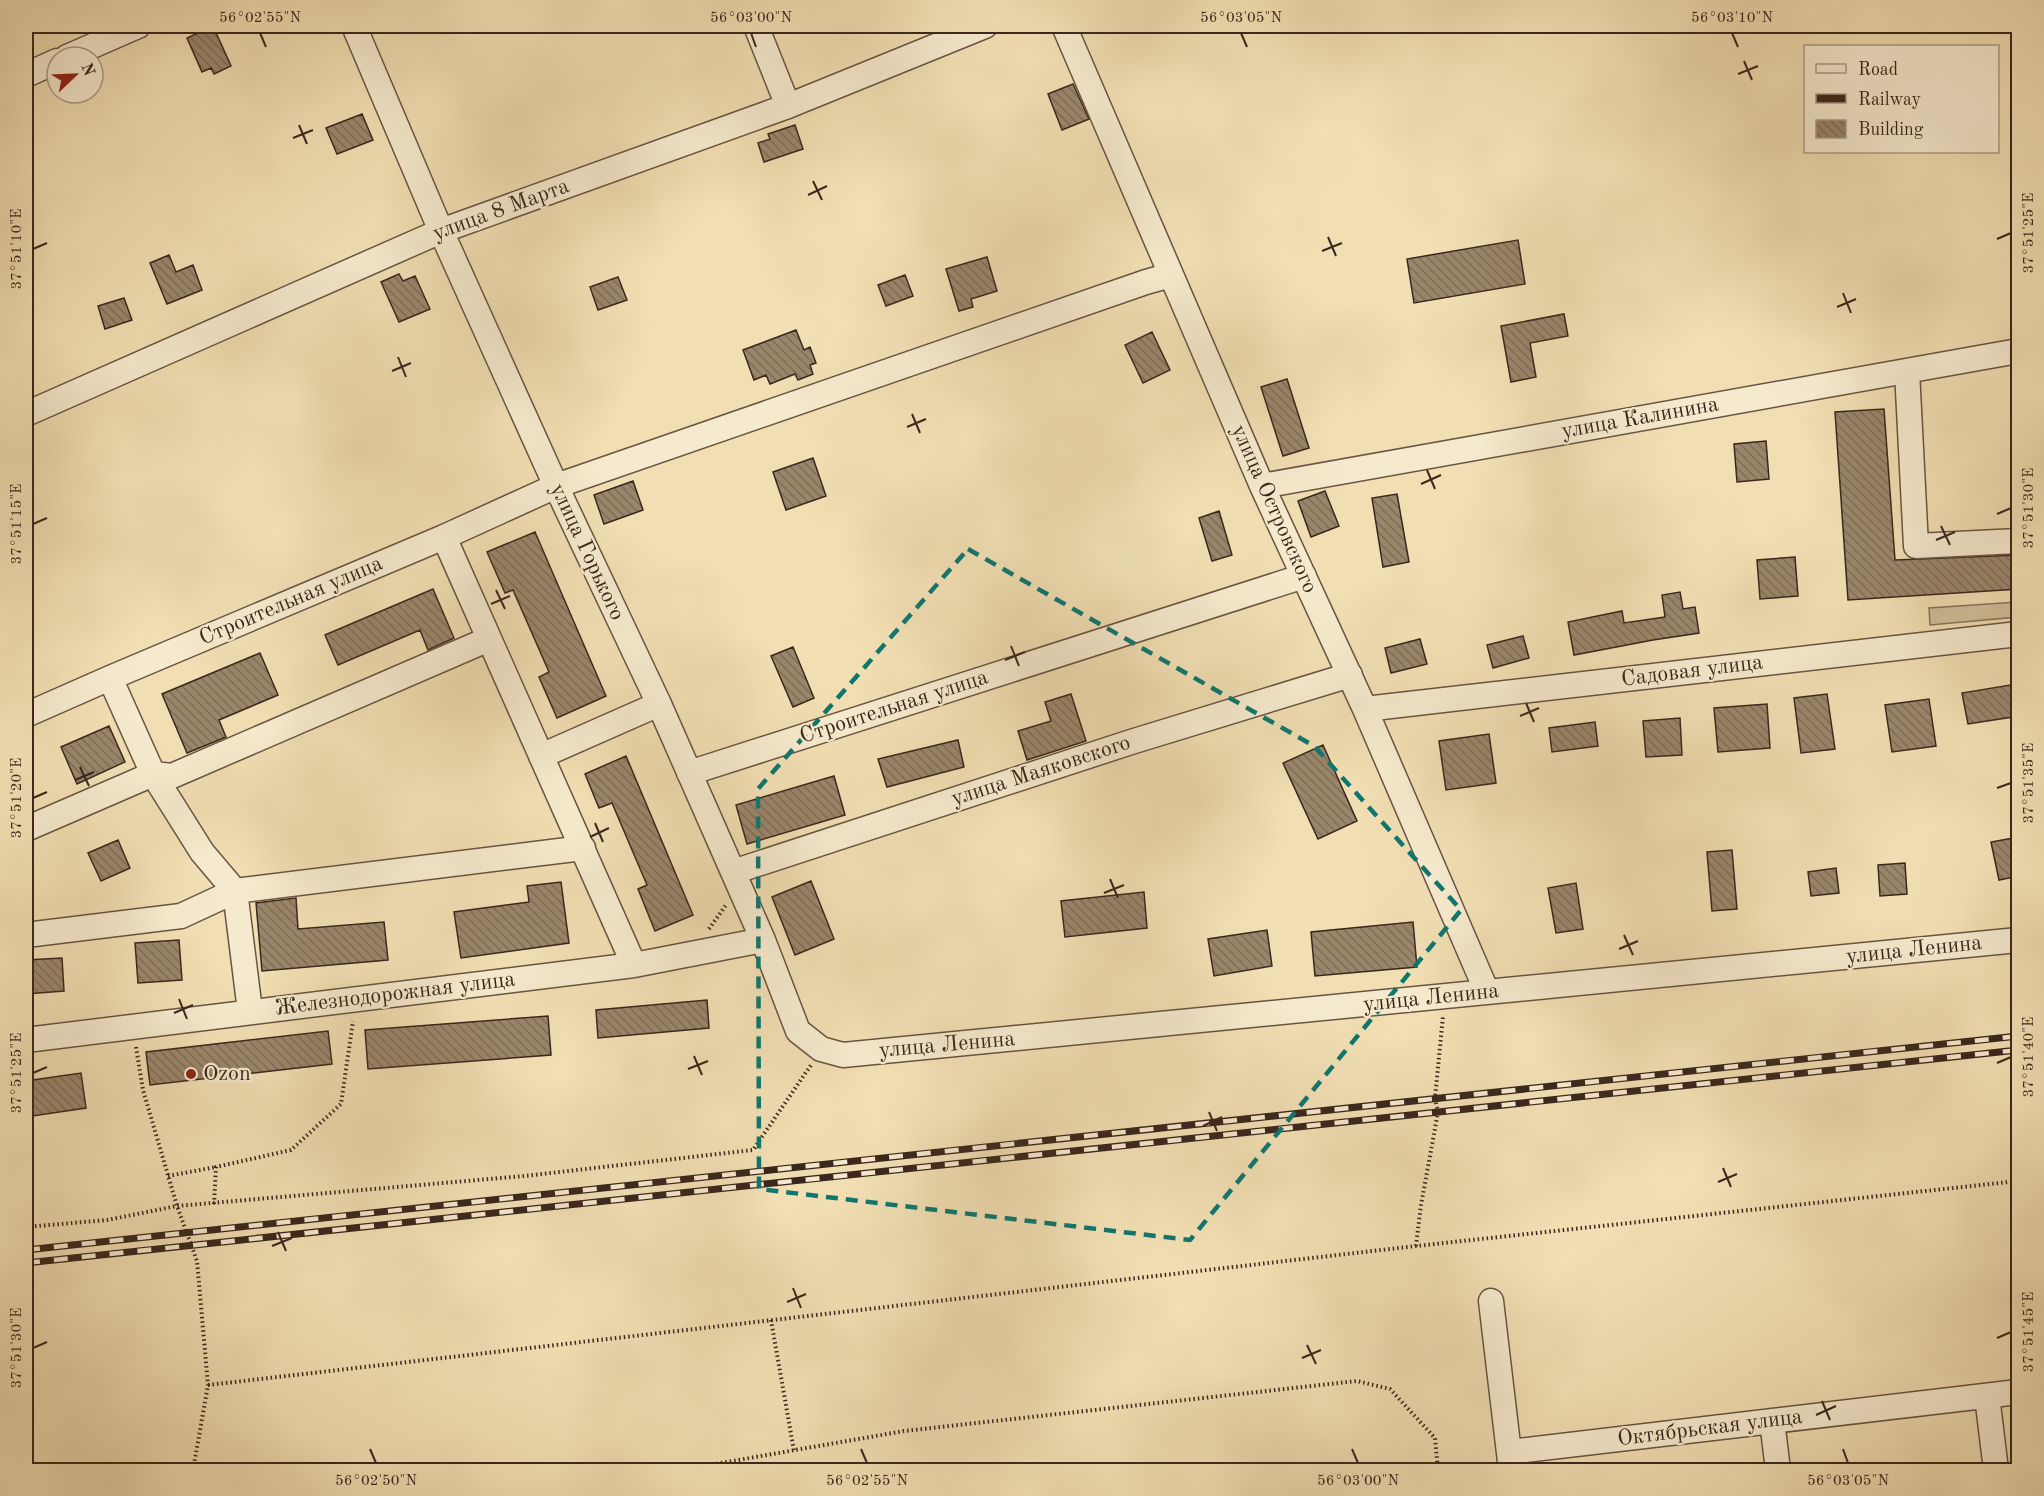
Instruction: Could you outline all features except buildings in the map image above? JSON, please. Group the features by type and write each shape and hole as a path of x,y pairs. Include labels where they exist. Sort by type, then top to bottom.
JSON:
{"street":[{"path":"94,45 138,26"},
{"name":"улица Горького","path":"354,26 441,231 733,872 763,940 798,1031 832,1052"},
{"path":"756,26 788,106"},
{"name":"улица 8 Марта","path":"26,414 441,231 788,106 985,26"},
{"name":"улица Островского","path":"1069,26 1171,275 1262,486 1350,675 1487,992"},
{"path":"26,75 45,66"},
{"name":"Строительная улица","path":"26,715 444,537 556,486 1171,275"},
{"name":"улица Калинина","path":"1262,486 2019,351"},
{"path":"1907,371 1916,546 2019,541"},
{"path":"444,537 634,965"},
{"name":"Строительная улица","path":"688,773 1304,576"},
{"name":"Садовая улица","path":"1365,709 2019,634"},
{"path":"26,829 153,774 172,776 489,639"},
{"name":"улица Маяковского","path":"733,872 1131,742 1350,675"},
{"path":"110,678 153,774 202,852 235,891 250,1011"},
{"path":"541,756 658,704"},
{"path":"26,935 181,916 235,891 583,848"},
{"name":"Железнодорожная улица","path":"26,1040 634,965 763,940"},
{"name":"улица Ленина","path":"832,1052 1444,997 2019,940"},
{"path":"1491,1301 1510,1461"},
{"name":"Октябрьская улица","path":"1510,1461 1772,1421 2019,1392"},
{"path":"1987,1396 1996,1470"},
{"path":"1772,1421 1778,1470"}],"path":[{"path":"1416,1246 1438,1112 1435,1098 1444,997"},
{"path":"168,1176 291,1150 341,1104 356,999"},
{"path":"133,1027 142,1090 177,1206 197,1261 208,1384 193,1470"},
{"path":"26,1227 107,1220 177,1206 524,1176 753,1150 832,1052"},
{"path":"214,1204 216,1167"},
{"path":"208,1384 1416,1246 2019,1181"},
{"path":"771,1320 794,1451"},
{"path":"681,1470 904,1431 1357,1381 1390,1389 1435,1438 1438,1470"}],"highlighted area":[{"path":"968,549 1314,746 1461,910 1190,1240 759,1189 758,789"}],"shaded area":[{"path":"2018,602 2018,617 1930,625 1929,608"}],"railway":[{"path":"26,1250 2018,1036"},
{"path":"26,1263 2018,1050"}],"place":[{"name":"Ozon","path":"191,1074"}]}
